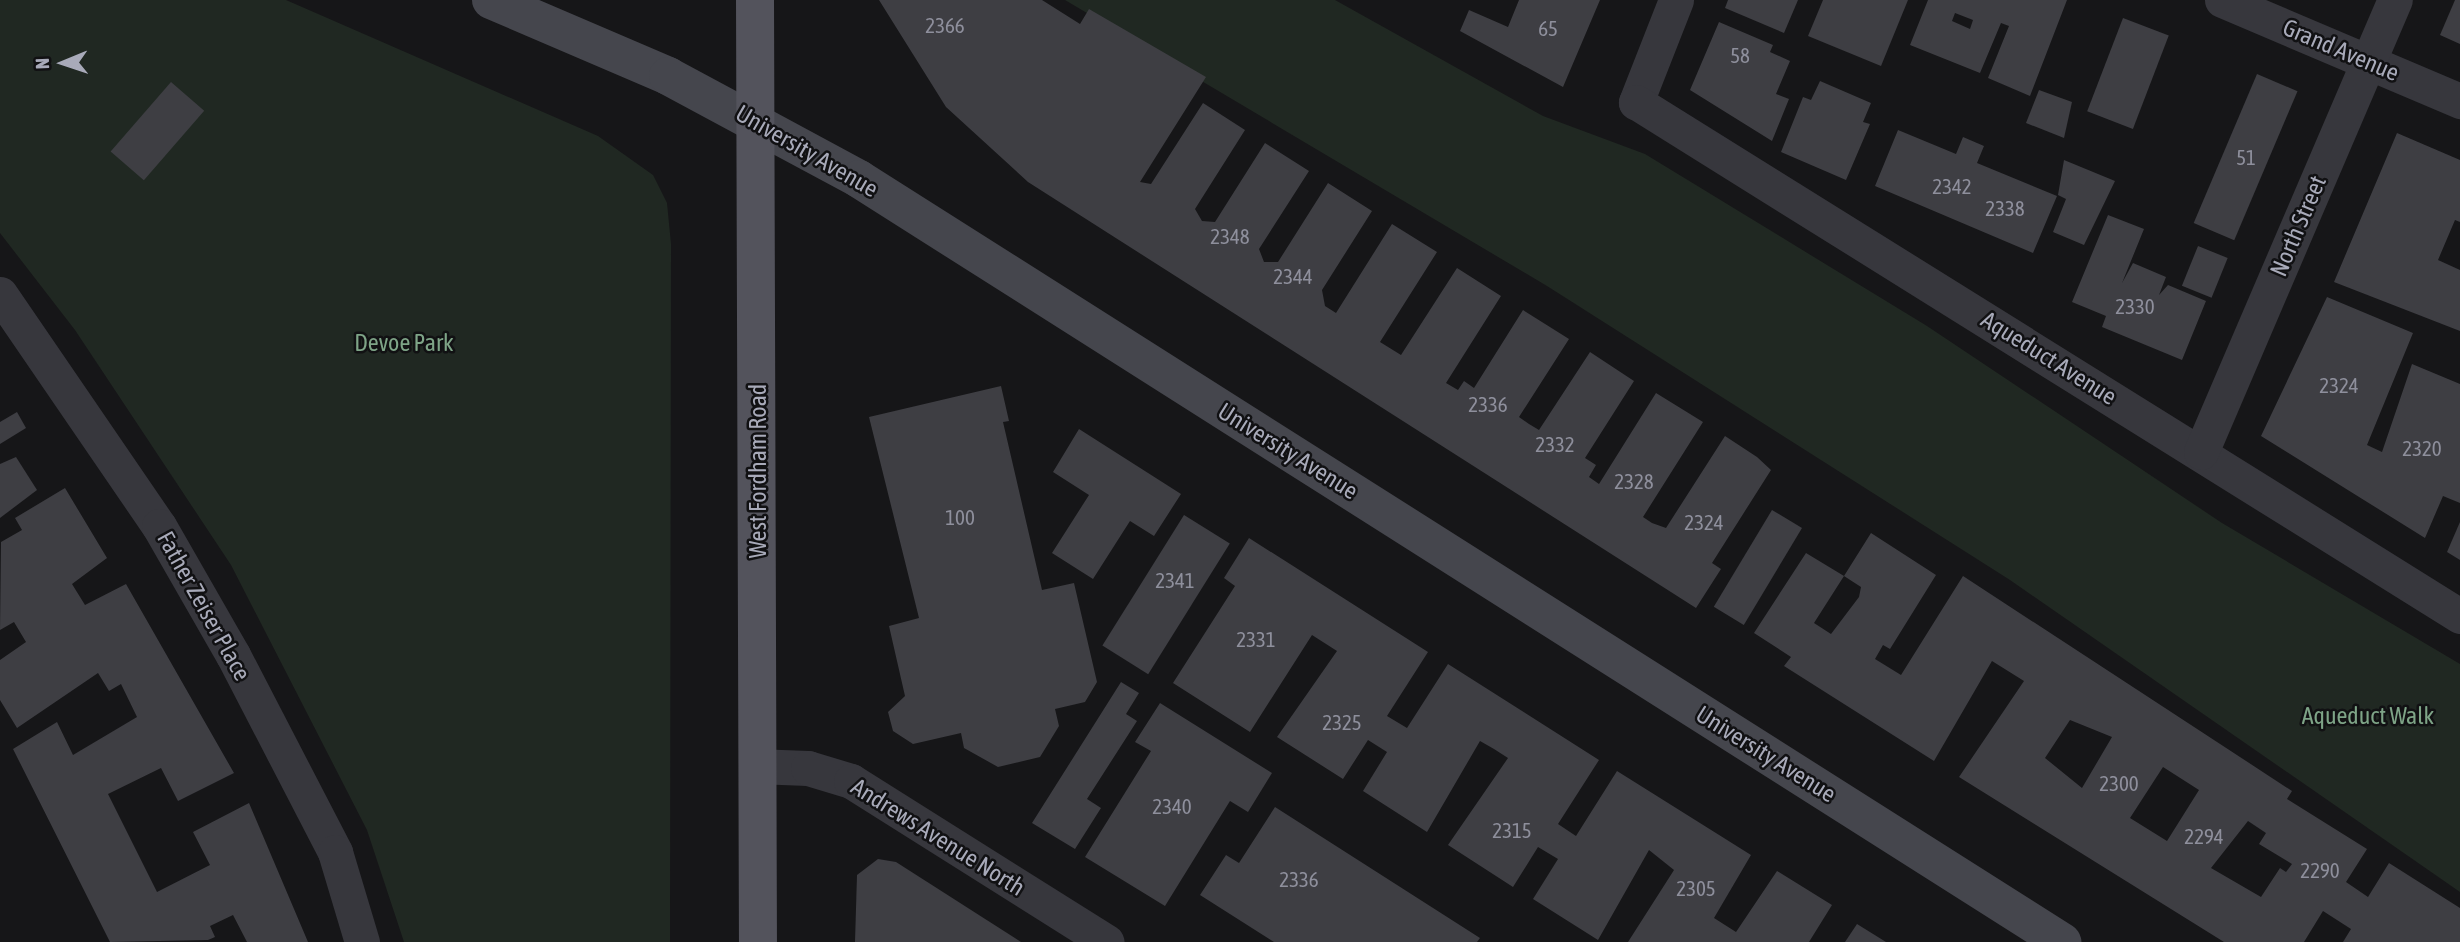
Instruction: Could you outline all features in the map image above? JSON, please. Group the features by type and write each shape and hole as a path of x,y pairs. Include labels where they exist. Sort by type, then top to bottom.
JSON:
{"main road":[{"name":"West Fordham Road","path":"755,0 758,121 758,942"}],"street":[{"name":"University Avenue","path":"491,0 758,121 2062,942"},
{"name":"Aqueduct Avenue","path":"1676,0 1636,102 2460,616"},
{"name":"Grand Avenue","path":"2222,0 2460,101"},
{"name":"North Street","path":"2201,452 2395,0"},
{"name":"Father Zeiser Place","path":"0,293 159,526 233,655 335,852 362,942"},
{"name":"Andrews Avenue North","path":"757,766 808,768 851,781 1107,942"}],"green space":[{"name":"Devoe Park","path":"0,0 286,0 598,136 653,175 667,203 671,244 670,942 404,942 367,830 231,565 75,330 0,233"},
{"name":"Aqueduct Walk","path":"1065,0 1335,0 1543,116 1645,154 1927,326 2222,523 2460,664 2460,892 2010,580 1547,286"}],"building":[{"path":"879,0 1042,0 1080,24 1089,9 1206,77 1140,182 1151,184 1203,103 1245,130 1195,209 1202,221 1215,222 1265,143 1309,171 1259,249 1264,262 1278,262 1328,183 1372,211 1322,290 1325,306 1336,313 1392,224 1437,252 1380,342 1401,355 1457,268 1501,296 1446,383 1458,390 1464,381 1474,388 1523,310 1569,339 1519,417 1539,430 1590,352 1634,381 1585,458 1596,465 1589,477 1599,484 1656,393 1703,422 1643,517 1652,523 1666,528 1725,436 1757,457 1771,470 1712,563 1721,569 1696,608 1028,182 946,107"},
{"path":"1519,0 1600,0 1563,87 1460,31 1469,10 1508,27"},
{"path":"1728,0 1798,0 1784,33 1725,8"},
{"path":"1823,0 1908,0 1881,66 1808,36"},
{"path":"1928,0 2067,0 2030,96 1988,78 2009,26 2001,23 1980,73 1910,45","holes":["1955,13 1973,20 1970,29 1952,21"]},
{"path":"2455,0 2460,0 2460,44 2440,35"},
{"path":"2123,18 2169,36 2133,129 2087,111"},
{"path":"1719,22 1773,45 1770,52 1790,61 1776,94 1789,99 1772,141 1690,90"},
{"path":"2257,74 2298,91 2234,240 2194,223"},
{"path":"1820,81 1871,103 1863,122 1870,124 1846,180 1781,152 1803,97 1811,100"},
{"path":"171,82 204,111 144,180 111,151"},
{"path":"2039,90 2072,102 2064,138 2026,123"},
{"path":"1898,130 1956,154 1963,137 1984,146 1977,163 2057,196 2033,253 1875,186"},
{"path":"2397,133 2460,160 2460,222 2455,220 2438,260 2460,270 2460,331 2334,282"},
{"path":"2064,160 2115,181 2084,245 2053,232 2066,199 2058,195"},
{"path":"2108,215 2144,229 2122,283 2133,263 2166,277 2159,295 2168,285 2206,301 2182,360 2102,327 2106,316 2072,302"},
{"path":"2198,246 2228,258 2212,298 2182,286"},
{"path":"2327,297 2413,333 2367,445 2382,452 2412,364 2460,384 2460,503 2443,496 2425,538 2261,436"},
{"path":"1001,386 1009,421 1003,422 1042,590 1074,583 1097,682 1085,702 1055,709 1059,726 1040,757 998,767 964,748 961,733 913,744 893,731 888,712 905,696 889,626 919,618 869,417"},
{"path":"17,412 26,428 0,444 0,422"},
{"path":"1079,429 1181,494 1154,536 1130,521 1093,579 1052,553 1089,495 1053,472"},
{"path":"16,457 37,490 0,518 0,464"},
{"path":"65,488 107,558 72,584 85,605 126,584 234,773 178,801 161,768 108,794 157,892 210,865 193,832 249,803 308,942 247,942 233,915 210,926 215,937 208,940 110,942 13,749 57,722 73,755 137,717 121,684 109,691 98,673 17,728 0,700 0,660 26,642 14,622 0,630 1,542 22,530 15,518"},
{"path":"1772,510 1802,528 1744,625 1714,607"},
{"path":"1184,515 1230,544 1148,674 1102,646"},
{"path":"2460,522 2460,560 2447,552"},
{"path":"1871,533 1936,575 1890,649 1883,645 1875,659 1901,675 1963,576 2292,791 2287,799 2367,849 2346,882 2368,897 2389,863 2460,908 2460,942 2343,942 2351,929 2323,911 2304,942 2224,942 1959,777 2024,681 1992,661 1934,761 1784,666 1791,657 1754,633 1806,553 1844,576","holes":["1844,576 1861,587 1859,597 1831,634 1814,623","2070,720 2112,737 2082,788 2045,758","2163,767 2199,790 2167,841 2130,818","2248,821 2266,833 2259,844 2292,864 2286,872 2280,868 2261,897 2211,868"]},
{"path":"1249,538 1428,652 1387,716 1407,728 1448,664 1599,760 1558,824 1576,836 1617,771 1751,855 1714,918 1736,932 1777,871 1832,905 1809,942 1628,942 1674,870 1649,850 1598,940 1533,899 1558,859 1538,847 1513,887 1448,845 1508,758 1494,749 1480,741 1427,832 1363,791 1387,752 1368,740 1343,779 1277,737 1337,651 1312,635 1250,732 1173,683 1235,586 1224,578"},
{"path":"1121,682 1139,693 1126,714 1137,721 1087,799 1101,808 1075,849 1032,823"},
{"path":"1160,703 1272,773 1248,812 1230,801 1165,906 1085,857 1151,751 1135,742"},
{"path":"1275,807 1480,938 1477,942 1274,942 1200,895 1226,855 1239,863"},
{"path":"878,859 896,862 1021,942 855,942 857,875"},
{"path":"1857,924 1886,942 1845,942"}]}
